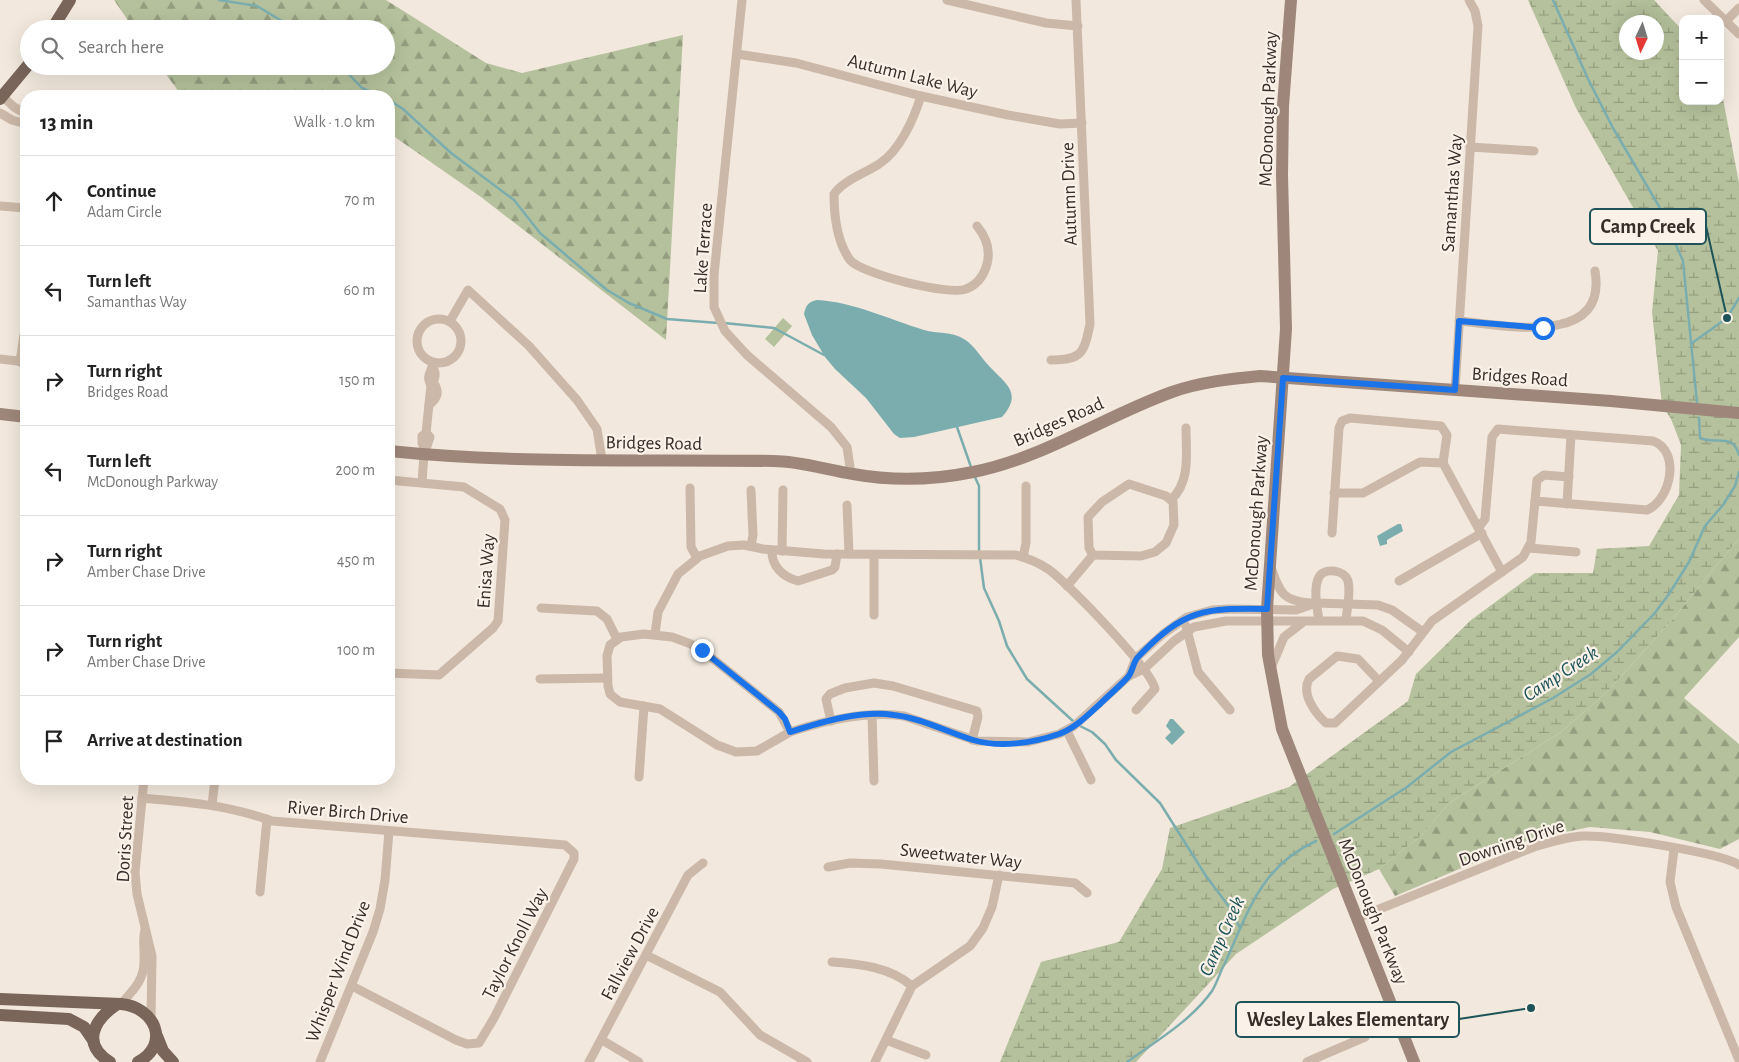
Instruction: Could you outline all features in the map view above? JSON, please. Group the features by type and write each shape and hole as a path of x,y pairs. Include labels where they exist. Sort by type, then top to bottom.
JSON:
{"main road":[{"path":"58,20 70,0"},
{"path":"1,98 20,75"},
{"path":"0,999 119,1004 137,1008 151,1019 163,1051 172,1062"},
{"path":"95,1045 94,1030 99,1020 119,1004"},
{"path":"0,1015 69,1019 84,1027 95,1045 110,1062"},
{"path":"138,1062 151,1052 157,1036"}],"street":[{"name":"Lake Terrace","path":"742,0 714,274 714,307 725,331 746,355 831,427 846,447 851,474"},
{"path":"946,0 1046,23 1078,26"},
{"name":"Autumn Drive","path":"1051,360 1069,359 1079,355 1085,346 1090,324 1076,0"},
{"name":"McDonough Parkway","path":"1291,0 1283,106 1282,175 1286,329 1266,615 1270,670 1282,729 1414,1062"},
{"name":"Samanthas Way","path":"1455,390 1478,26 1475,11 1469,0"},
{"path":"1704,0 1727,20 1739,34"},
{"path":"1727,20 1739,8"},
{"name":"Autumn Lake Way","path":"737,54 796,63 921,96 1060,124 1082,123"},
{"path":"921,96 912,123 881,163 840,186 834,194 838,230 844,250 852,262 872,272 932,288 954,291 965,290 976,283 985,271 989,256 984,234 977,226"},
{"path":"1,98 20,110"},
{"path":"0,113 20,122"},
{"path":"1470,147 1534,151"},
{"path":"0,206 20,208"},
{"path":"1459,321 1543,328 1564,325 1580,317 1591,304 1598,288 1595,271"},
{"path":"450,321 468,290 529,346 577,400 597,429 602,460"},
{"path":"422,482 425,452 430,443 430,437 426,433 432,384 428,380 429,372 433,365 447,362 458,353 461,346 460,332 450,321 437,319 429,321 419,332 417,339 421,354 433,365"},
{"path":"0,359 20,362"},
{"name":"Bridges Road","path":"395,452 602,460 777,461 872,478 928,478 973,472 1018,460 1172,392 1215,381 1260,376 1739,413"},
{"path":"0,414 20,416"},
{"path":"1332,533 1334,493 1342,421 1348,418 1441,426 1447,435 1443,463 1481,530 1502,572"},
{"path":"1171,500 1179,491 1185,475 1186,428"},
{"path":"1399,581 1481,530 1486,517 1492,437 1495,430 1655,442 1664,450 1670,476 1663,496 1647,510 1535,501"},
{"path":"1567,504 1571,435"},
{"path":"1334,493 1363,493 1420,462 1443,463"},
{"path":"1379,681 1358,659 1337,656 1309,679 1306,684 1314,710 1324,722 1332,724 1379,681 1409,652 1435,619 1523,557 1529,548 1536,481 1539,477 1569,477"},
{"name":"Enisa Way","path":"395,480 464,487 502,511 504,520 500,614 493,628 438,675 395,673"},
{"path":"1129,484 1136,485 1171,500 1174,505 1174,525 1170,538 1161,548 1141,556 1093,555 1089,548 1088,517 1093,509 1120,488 1129,484"},
{"path":"1023,557 1026,543 1026,486"},
{"path":"690,488 691,547 697,558"},
{"path":"751,490 753,535 751,546"},
{"path":"782,551 783,490"},
{"path":"848,505 849,554"},
{"path":"655,634 657,616 672,582 697,558 728,546 751,546 782,551 837,554 998,554 1023,557 1044,566 1067,586 1136,658 1155,689 1136,710"},
{"path":"1529,548 1576,552"},
{"path":"772,550 773,562 776,567 798,581 832,570 835,567 837,554"},
{"path":"874,555 874,615"},
{"path":"1067,586 1093,555"},
{"path":"1270,564 1278,588 1285,596 1301,602 1378,605 1388,608 1423,632"},
{"path":"1319,620 1316,603 1319,577 1328,572 1343,574 1348,580 1346,620"},
{"path":"790,732 785,719 779,712 702,650 681,640 655,634 628,636 617,639 609,648 607,678 610,694 617,701 660,709 717,745 736,752 757,751 790,732 831,721 872,715 904,716 972,740 988,743 1020,743 1066,731 1088,715 1129,676 1144,669 1187,630 1219,622 1296,610 1316,603"},
{"path":"541,608 597,612 607,619 617,639"},
{"path":"1129,676 1136,658 1183,619 1212,610 1266,615 1302,623 1319,620 1346,620 1375,625 1409,652"},
{"path":"1183,619 1198,672 1230,710"},
{"path":"1270,670 1284,637 1302,623"},
{"path":"540,679 607,678"},
{"path":"831,721 826,699 830,694 856,685 882,684 977,711 978,717 972,740"},
{"path":"639,778 644,706"},
{"path":"872,715 874,781"},
{"path":"1066,731 1091,780"},
{"name":"Doris Street","path":"143,785 135,872 137,894 145,930 149,938 152,965 151,1019"},
{"path":"212,804 214,785"},
{"name":"River Birch Drive","path":"142,798 212,804 240,810 267,820 553,844"},
{"path":"260,892 267,820"},
{"name":"Whisper Wind Drive","path":"320,1062 352,986 380,909 385,880 389,831"},
{"name":"Downing Drive","path":"1357,918 1534,847 1562,839 1584,836 1614,837 1716,857 1739,865"},
{"name":"Taylor Knoll Way","path":"352,986 452,1039 467,1044 478,1043 494,1018 574,859 574,853 565,845 553,844"},
{"path":"1674,849 1670,882 1676,907 1737,1043 1739,1060"},
{"name":"Fallview Drive","path":"589,1062 688,875 703,863"},
{"name":"Sweetwater Way","path":"828,867 850,863 881,864 1075,882 1087,893"},
{"path":"875,1062 912,986 970,946 979,934 992,907 999,875"},
{"name":"Doris Street","path":"119,1004 133,991 142,974 145,930"},
{"path":"646,954 720,992 760,1035 807,1062"},
{"path":"832,962 868,966 886,971 901,976 912,986"},
{"path":"1307,1062 1322,1059 1365,1037"},
{"path":"602,1040 639,1062"},
{"path":"886,1040 926,1055"},
{"path":"95,1045 98,1062"}],"green space":[{"path":"114,0 386,0 486,63 522,73 683,35 666,340 481,197 395,137 395,90 178,90 167,75 395,75 395,20 128,20"},
{"path":"1528,0 1654,0 1679,27 1679,105 1724,104 1739,183 1739,538 1672,620 1606,693 1561,732 1449,803 1423,834 1379,869 1333,889 1236,954 1136,1062 1000,1062 1041,962 1119,942 1162,869 1170,828 1289,787 1408,701 1416,674 1471,620 1535,573 1593,573 1597,549 1649,546 1679,495 1681,445 1671,419 1662,405 1652,312 1658,251 1576,108"},
{"path":"783,318 792,326 774,347 765,339"},
{"path":"1739,538 1739,637 1684,698 1739,744 1739,839 1720,849 1650,832 1590,827 1531,839 1395,896 1379,869 1423,834 1449,803 1561,732 1606,693 1672,620"}],"water":[{"path":"817,300 858,307 924,330 959,336 975,349 1010,389 1012,395 1008,409 1002,417 914,437 900,438 894,434 866,398 825,357 812,335 804,314 808,304"},
{"path":"1401,524 1403,531 1387,540 1387,544 1380,546 1377,536"},
{"path":"1170,719 1173,719 1185,732 1172,745 1165,738 1171,732 1166,726"}],"waterway":[{"path":"219,0 257,6 280,20"},
{"path":"1553,0 1588,79 1613,128 1660,208 1683,261 1697,403"},
{"path":"350,75 362,88 367,90"},
{"path":"395,104 451,153 514,200 540,233 607,290 629,303 667,319 718,323"},
{"name":"Camp Creek","path":"1692,343 1727,318 1739,298"},
{"path":"724,323 774,328 824,355"},
{"name":"Camp Creek","path":"1699,418 1700,438 1728,441 1736,448 1739,455"},
{"path":"957,427 971,467"},
{"name":"Camp Creek","path":"1334,834 1407,787 1451,752 1553,698 1591,674 1617,652 1654,614 1669,594 1689,562 1705,526 1723,505 1735,486 1739,472"},
{"path":"974,475 979,486 979,550 984,588 999,621 1007,646 1027,679 1074,722"},
{"path":"1078,725 1092,732 1105,744 1116,760 1160,803 1206,876 1230,908 1240,928"},
{"name":"Camp Creek","path":"1127,1062 1184,1021 1204,1002 1214,988 1258,892 1282,863 1297,851 1316,841"}],"place":[{"name":"Camp Creek","path":"1727,318"},
{"name":"Wesley Lakes Elementary","path":"1531,1008"}],"route":[{"path":"702,650 779,712 785,719 790,732 848,717 866,714 892,714 904,716 972,740 988,743 1028,742 1059,734 1074,726 1088,715 1129,676 1136,658 1183,619 1212,610 1229,608 1267,609 1283,378 1455,390 1459,321 1543,328"}]}
